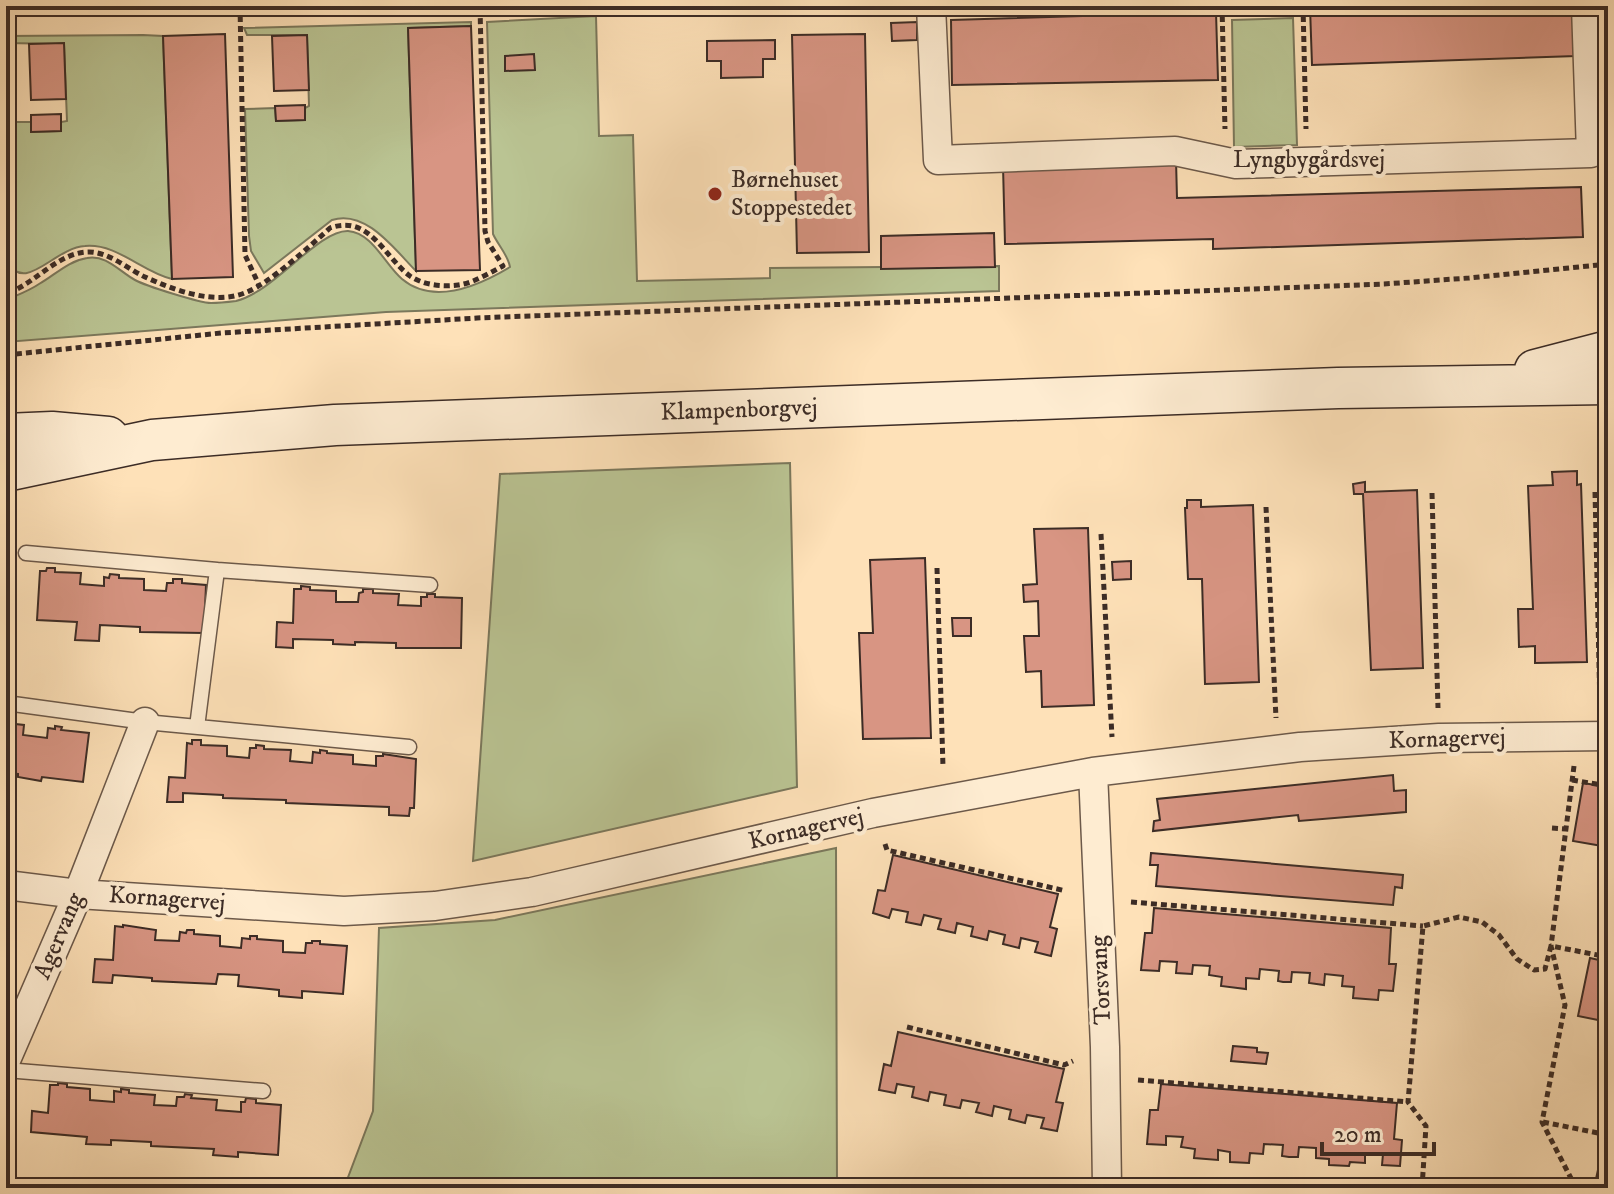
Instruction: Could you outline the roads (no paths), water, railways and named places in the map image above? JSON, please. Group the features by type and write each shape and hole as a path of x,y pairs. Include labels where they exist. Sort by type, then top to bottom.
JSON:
{"street":[{"name":"Lyngbygårdsvej","path":"931,6 938,160 1175,151 1236,164 1591,153 1586,6"},
{"name":"Klampenborgvej","path":"1477,386 1608,351"},
{"name":"Klampenborgvej","path":"6,471 152,440 335,425 1338,388 1608,384"},
{"path":"6,434 52,432 152,440"},
{"name":"Agervang","path":"6,1060 78,894 145,722"},
{"name":"Kornagervej","path":"6,885 78,894 344,911 435,906 532,892 873,813 1103,771 1278,750 1439,738 1595,736"},
{"name":"Torsvang","path":"1103,771 1097,899 1105,1047 1107,1188"}],"lane":[{"path":"26,553 430,585"},
{"path":"197,727 217,570"},
{"path":"6,703 145,722 409,747"},
{"path":"6,1070 263,1091"}],"place":[{"name":"Børnehuset Stoppestedet","path":"715,194"}]}
